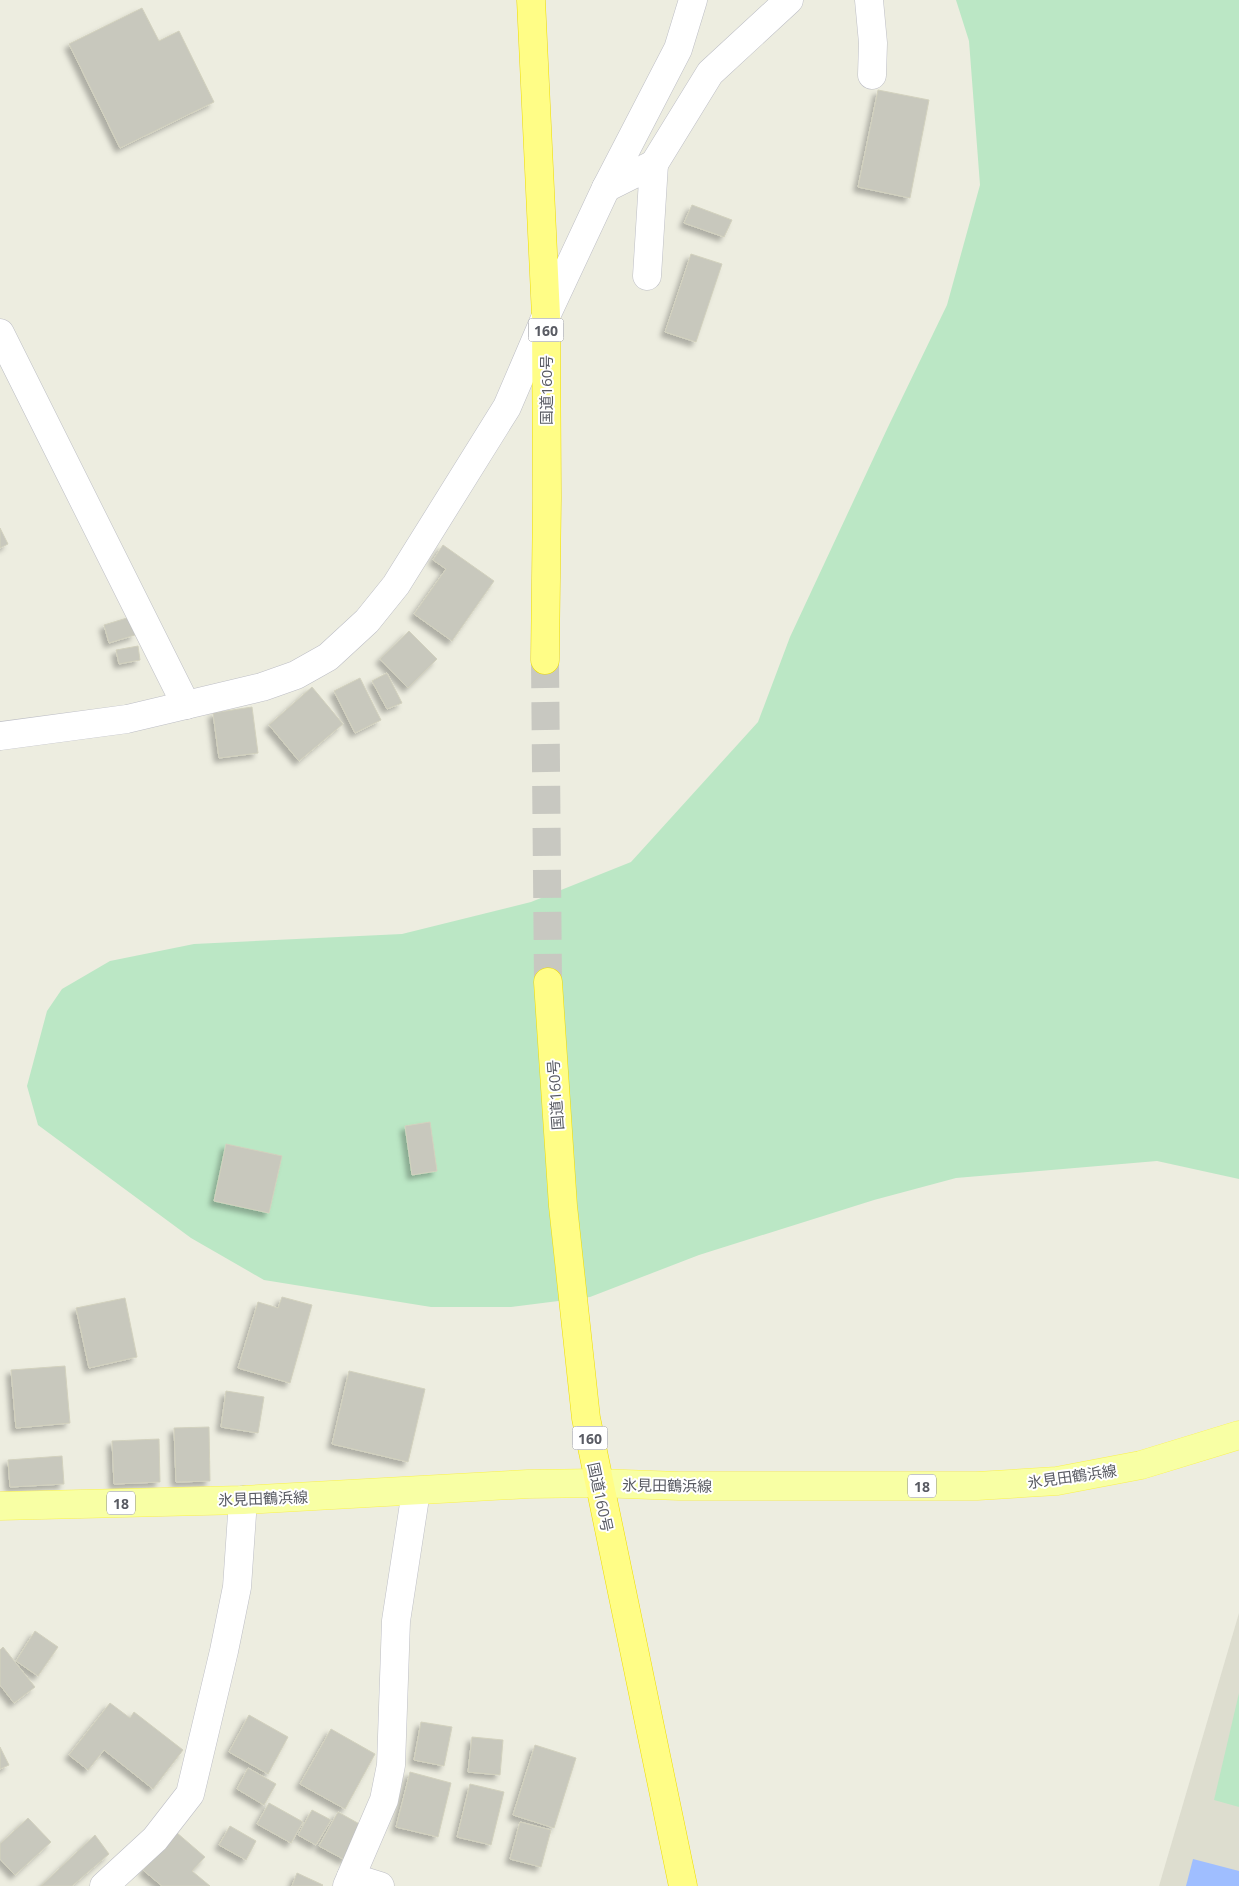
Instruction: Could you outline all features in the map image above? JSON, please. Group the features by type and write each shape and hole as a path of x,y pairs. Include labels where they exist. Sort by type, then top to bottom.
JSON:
{"highway":[{"name":"国道160号","path":"531,0 546,316 547,498 545,660"},
{"name":"国道160号","path":"548,982 563,1206 586,1418 683,1886"}],"main road":[{"name":"氷見田鶴浜線","path":"0,1506 243,1500 528,1484 977,1486 1057,1481 1141,1465 1239,1435"}],"street":[{"path":"0,736 127,719 262,686 296,675 328,657 367,621 396,585 507,407 546,316 606,188 678,48 693,0"},
{"path":"647,276 654,164 710,73 789,0"},
{"path":"869,0 873,43 872,76"},
{"path":"606,188 654,164"},
{"path":"0,333 186,705"},
{"path":"380,1886 349,1882 384,1800 391,1765 396,1621 416,1491"},
{"path":"104,1886 155,1840 190,1794 237,1587 243,1500"}],"shaded area":[{"path":"1239,1613 1239,1886 1159,1886"}],"green space":[{"path":"956,0 1239,0 1239,1179 1157,1161 956,1178 874,1200 699,1255 590,1297 511,1307 431,1307 264,1280 191,1238 38,1125 27,1086 47,1011 62,989 110,961 194,944 402,934 531,902 631,862 758,722 790,637 947,305 980,185 969,41"},
{"path":"1239,1693 1239,1807 1214,1800"}],"water":[{"path":"1193,1859 1239,1871 1239,1886 1186,1886"}],"building":[{"path":"142,8 159,41 179,31 214,102 120,148 69,44"},
{"path":"878,90 929,100 910,198 858,187"},
{"path":"692,205 732,220 724,237 684,223"},
{"path":"691,254 722,264 696,342 665,332"},
{"path":"0,528 8,544 0,548"},
{"path":"443,545 494,581 452,641 414,614 446,569 433,560"},
{"path":"130,617 135,635 109,643 104,625"},
{"path":"409,631 437,659 408,688 380,659"},
{"path":"138,646 140,660 119,664 116,650"},
{"path":"387,673 402,703 387,709 372,681"},
{"path":"360,678 381,720 355,733 334,691"},
{"path":"312,687 343,724 299,761 269,725"},
{"path":"252,707 258,753 219,758 213,713"},
{"path":"430,1122 437,1171 412,1175 405,1126"},
{"path":"226,1144 282,1156 269,1213 214,1201"},
{"path":"282,1297 312,1305 290,1383 238,1368 258,1302 278,1308"},
{"path":"125,1298 137,1357 89,1368 76,1308"},
{"path":"65,1366 70,1423 16,1428 11,1370"},
{"path":"349,1371 425,1389 408,1462 332,1444"},
{"path":"226,1391 264,1397 258,1433 221,1427"},
{"path":"209,1427 210,1481 176,1482 174,1428"},
{"path":"159,1439 160,1482 114,1484 112,1441"},
{"path":"62,1456 64,1484 10,1487 8,1460"},
{"path":"35,1631 58,1647 38,1676 16,1661"},
{"path":"3,1647 35,1687 14,1703 0,1685 0,1650"},
{"path":"110,1703 130,1718 134,1712 183,1750 153,1789 104,1750 88,1770 69,1755"},
{"path":"249,1715 288,1737 268,1774 229,1752"},
{"path":"421,1722 452,1727 444,1766 414,1760"},
{"path":"331,1729 375,1754 345,1809 300,1784"},
{"path":"472,1737 503,1740 500,1775 468,1772"},
{"path":"535,1745 576,1758 554,1828 513,1815"},
{"path":"0,1747 9,1765 0,1769"},
{"path":"248,1768 276,1784 264,1805 237,1789"},
{"path":"410,1772 451,1783 438,1837 396,1827"},
{"path":"470,1784 504,1792 491,1845 457,1837"},
{"path":"269,1803 303,1822 291,1843 257,1824"},
{"path":"312,1810 331,1820 316,1845 298,1835"},
{"path":"338,1812 363,1826 345,1860 319,1846"},
{"path":"28,1818 51,1842 15,1875 0,1859 0,1844"},
{"path":"520,1822 551,1830 541,1867 510,1859"},
{"path":"230,1826 256,1841 246,1860 219,1845"},
{"path":"176,1832 205,1857 192,1871 210,1886 162,1886 143,1870"},
{"path":"95,1835 109,1854 72,1886 41,1886"},
{"path":"297,1873 323,1885 292,1886"}],"tunnel":[{"path":"545,660 548,982"}]}
